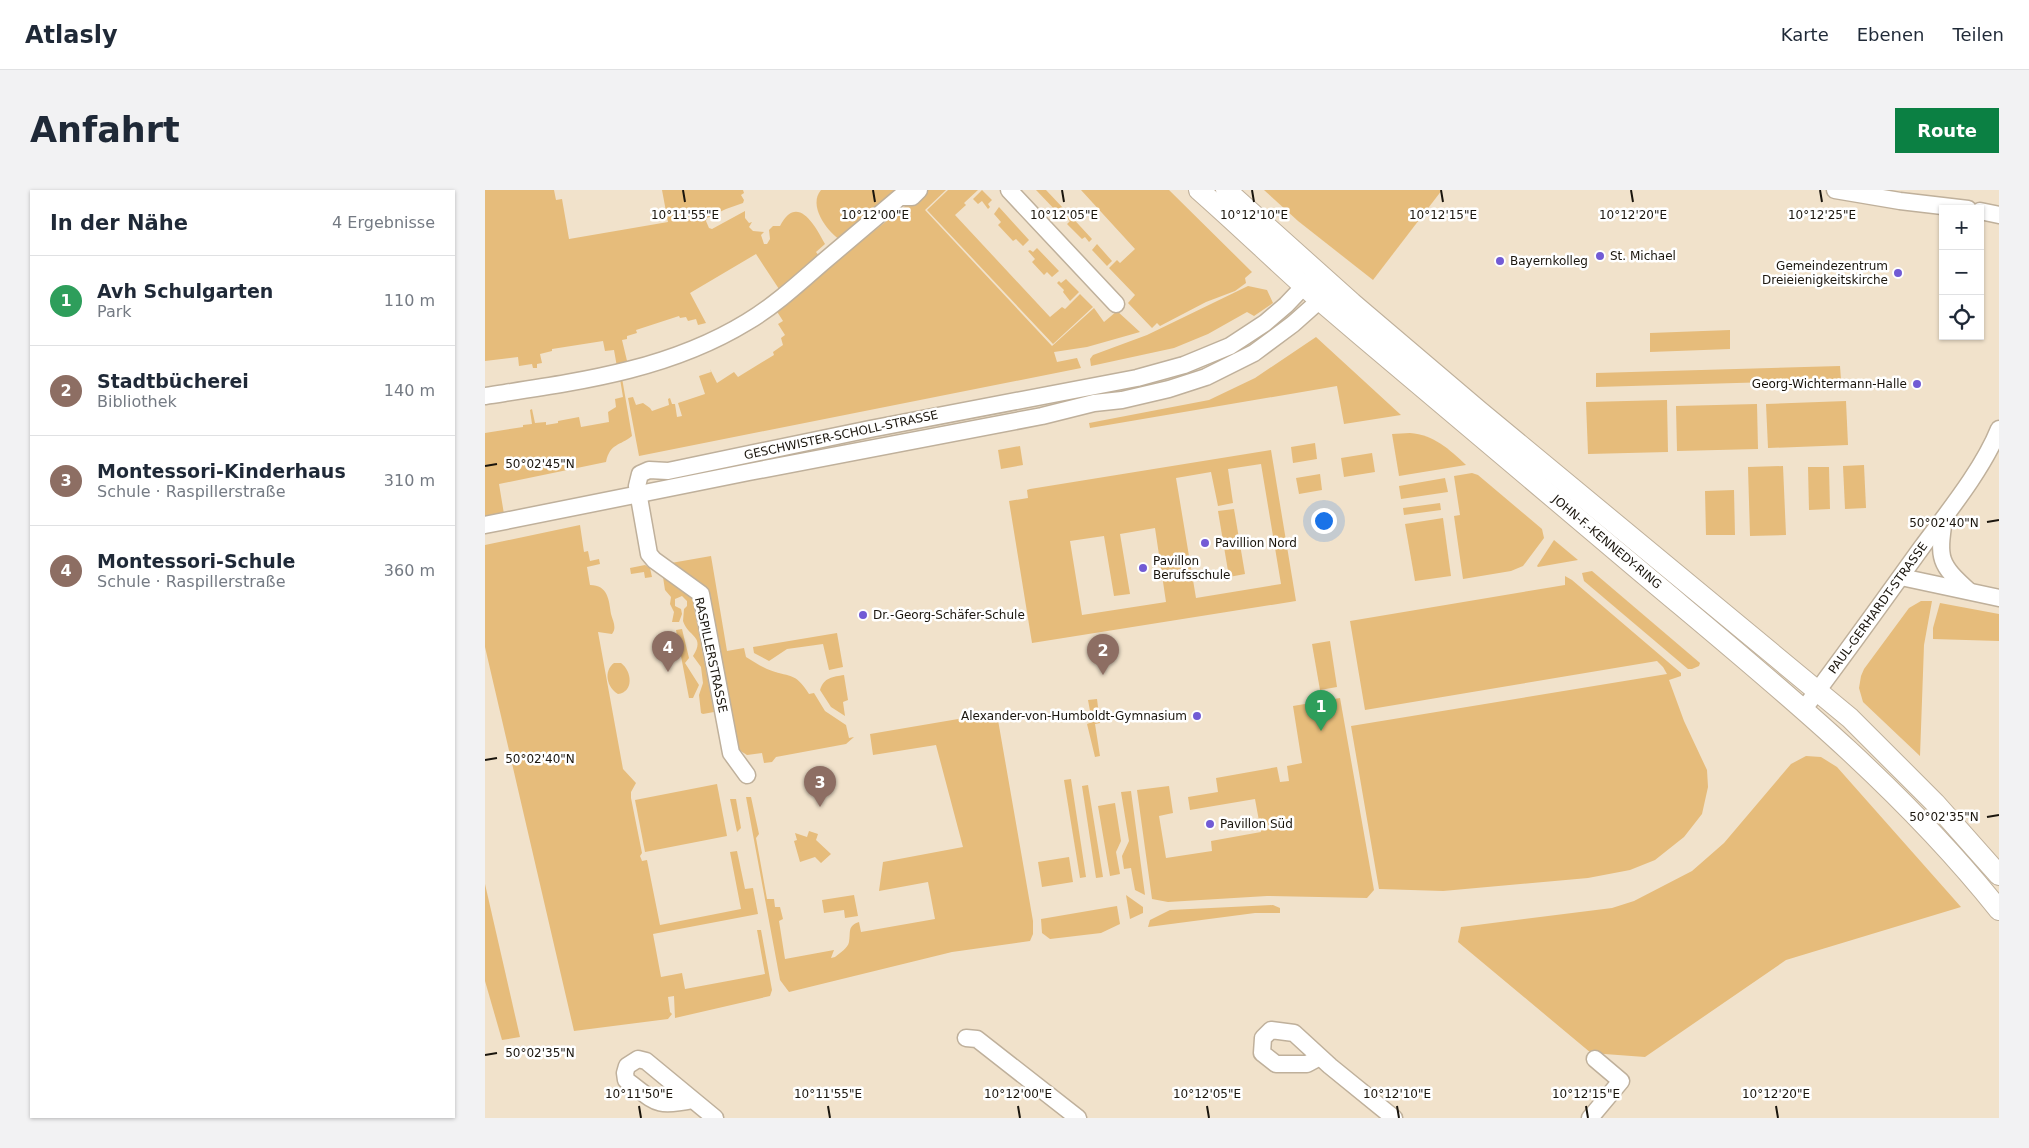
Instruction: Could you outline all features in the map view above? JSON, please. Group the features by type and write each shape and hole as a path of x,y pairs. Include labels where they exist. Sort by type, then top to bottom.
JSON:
{"main road":[{"name":"JOHN-F.-KENNEDY-RING","path":"1199,190 1320,300 1803,710 1896,795 1975,880 1999,910"},
{"name":"JOHN-F.-KENNEDY-RING","path":"1226,190 1324,278 1479,411 1850,718 1935,803 1999,875"}],"street":[{"path":"485,396 555,385 635,369 666,360 714,340 767,309 901,193 912,197 919,190"},
{"path":"1009,190 1116,304"},
{"path":"1835,190 1939,206"},
{"path":"1984,212 1999,215"},
{"path":"1320,300 1324,278"},
{"name":"GESCHWISTER-SCHOLL-STRASSE","path":"638,494 637,480 640,474 649,470 668,471 841,434 1137,378 1197,361 1230,346 1265,323 1305,285 1324,278"},
{"name":"GESCHWISTER-SCHOLL-STRASSE","path":"485,525 1062,412 1094,403 1121,400 1169,389 1206,377 1254,353 1293,324 1320,300"},
{"path":"1062,412 1060,403 1064,392"},
{"name":"PAUL-GERHARDT-STRASSE","path":"1803,710 1944,517 1988,453 1999,429"},
{"name":"RASPILLERSTRASSE","path":"638,494 648,549 652,558 701,594 731,753 747,775"},
{"path":"1944,517 1940,547 1943,561 1953,576 1970,592"},
{"path":"1901,577 1999,598"},
{"path":"966,1038 977,1039 1078,1118"},
{"path":"1320,1057 1394,1118"},
{"path":"1590,1118 1621,1081 1595,1059"},
{"path":"693,1100 715,1118"}],"shaded area":[{"path":"485,190 554,190 556,200 562,199 569,239 668,222 662,190 743,190 744,193 741,195 744,200 743,203 707,218 706,221 709,228 712,229 745,211 745,218 749,223 752,222 749,227 753,231 764,232 761,235 764,244 767,244 770,239 769,230 773,226 780,226 786,217 793,212 799,212 811,221 825,244 816,252 819,256 779,289 756,254 690,293 706,323 698,325 696,319 688,321 686,317 680,318 679,316 636,330 637,333 627,336 627,339 622,340 628,365 617,367 614,350 605,351 603,341 552,349 552,351 540,354 542,363 537,364 537,368 533,368 532,364 519,366 518,357 485,361"},
{"path":"821,190 894,190 890,197 839,239 829,230 820,217 817,203"},
{"path":"925,190 946,190 925,210 1052,346 1094,308 1104,322 1117,311 1140,332 1087,347 1054,352 1057,362 1077,358 1081,368 639,456 628,398 633,397 636,405 643,403 652,411 669,405 668,399 670,398 672,404 675,404 677,417 682,416 678,403 705,394 699,376 711,372 710,369 717,383 734,372 738,377 774,355 773,352 783,345 781,338 785,335 778,324 783,321 776,310"},
{"path":"948,190 978,190 964,203 966,205 955,215 1050,317 1062,307 1065,309 1080,294 1093,307 1053,344 927,210"},
{"path":"982,190 992,200 988,204 990,207 988,209 982,201 978,204 973,199"},
{"path":"1036,190 1046,190 1063,208 1058,213"},
{"path":"1081,190 1169,190 1252,272 1245,278 1246,283 1235,291 1206,302 1160,326 1157,323 1152,328 1128,303 1135,295 1109,268 1117,260 1120,263 1135,249"},
{"path":"1264,190 1442,190 1373,280 1298,221"},
{"path":"999,207 1029,240 1023,246 1016,239 1013,241 998,225 1001,222 994,214"},
{"path":"1068,213 1092,239 1089,242 1085,237 1082,239 1067,224 1070,221 1065,216"},
{"path":"1097,244 1112,261 1107,266 1092,250"},
{"path":"1037,248 1059,271 1052,277 1047,272 1044,275 1032,262 1035,259 1028,251 1033,252"},
{"path":"1066,279 1079,292 1070,301 1063,292 1064,290 1057,283 1059,281 1061,283"},
{"path":"1248,286 1267,290 1273,303 1254,316 1247,312 1208,334 1174,348 1091,366 1090,359 1093,355 1147,335"},
{"path":"1730,330 1730,349 1650,352 1650,333"},
{"path":"1316,337 1401,415 1344,424 1337,386 1090,428 1089,423 1209,400 1255,378"},
{"path":"1840,366 1841,380 1596,387 1596,373"},
{"path":"622,378 632,436 610,451 606,462 499,484 504,514 485,517 485,433 532,424 530,410 532,409 535,423 546,422 546,425 579,417 581,427 609,422 608,412 616,407 615,399 623,397 620,379"},
{"path":"1667,400 1668,452 1588,454 1586,402"},
{"path":"1846,401 1848,445 1768,448 1766,404"},
{"path":"1757,404 1758,449 1677,451 1676,406"},
{"path":"1392,434 1419,434 1434,440 1447,448 1466,465 1399,476"},
{"path":"1315,443 1317,459 1293,463 1291,447"},
{"path":"1020,446 1023,465 1001,469 998,450"},
{"path":"1271,450 1296,601 1032,643 1009,501 1028,498 1027,490","holes":["1261,464 1281,584 1196,598 1176,478 1211,472 1218,506 1233,503 1228,469","1155,528 1166,602 1082,615 1070,541 1104,536 1114,596 1130,594 1120,534"]},
{"path":"1372,453 1375,472 1344,477 1341,458"},
{"path":"1864,465 1866,508 1845,509 1843,466"},
{"path":"1783,466 1786,535 1750,536 1748,467"},
{"path":"1808,467 1829,467 1830,509 1809,510"},
{"path":"1472,473 1478,475 1542,529 1544,538 1523,566 1511,571 1463,579 1454,516 1460,515 1454,476"},
{"path":"1320,474 1322,490 1299,494 1296,478"},
{"path":"1445,478 1448,492 1401,499 1399,486"},
{"path":"1734,490 1735,535 1706,535 1705,491"},
{"path":"1440,503 1441,510 1404,515 1403,508"},
{"path":"1234,509 1245,574 1229,577 1218,511"},
{"path":"1443,518 1451,576 1415,581 1405,524"},
{"path":"580,525 584,552 588,551 590,561 599,559 600,564 587,567 590,585 601,588 607,594 614,624 612,634 598,632 623,769 636,783 631,792 631,798 642,853 640,856 642,861 647,860 660,925 741,909 730,852 737,851 745,889 753,888 758,914 653,934 661,977 682,973 685,989 765,974 757,930 761,930 772,990 770,996 675,1018 674,996 668,997 672,1014 668,1019 574,1031 485,647 485,545"},
{"path":"1554,540 1578,560 1538,567 1537,566"},
{"path":"711,556 727,651 744,648 746,657 767,669 795,678 809,694 814,693 825,711 846,725 849,738 854,737 846,744 776,757 772,762 764,763 762,753 747,755 739,750 709,590 671,563"},
{"path":"645,565 650,568 652,577 645,578 644,572 631,574 630,568"},
{"path":"1592,571 1700,663 1699,666 1688,669 1584,581 1582,573"},
{"path":"1565,576 1681,673 1681,676 1669,680 1684,721 1707,770 1708,787 1702,814 1684,837 1655,860 1630,870 1588,878 1443,891 1379,889 1351,726 1667,674 1657,661 1365,710 1350,621 1565,585"},
{"path":"663,577 692,597 714,712 701,713 699,695 703,683 701,667 693,656 698,644 683,621 687,601 682,596 675,599 675,606 681,609 682,614 679,622 672,622 674,612 670,604 671,597 665,590"},
{"path":"1921,601 1932,601 1924,645 1920,756 1863,702 1859,688 1864,669 1909,608"},
{"path":"1940,603 1999,614 1999,641 1933,639 1933,628"},
{"path":"682,629 689,658 685,663 699,685 693,698 689,698 676,630"},
{"path":"837,633 843,667 829,670 823,644 787,649 769,661 754,653 753,647"},
{"path":"1330,641 1337,687 1320,690 1312,644"},
{"path":"614,663 621,663 625,667 630,681 627,689 618,694 611,688 608,679 608,670"},
{"path":"844,675 848,700 843,702 845,716 831,707 820,690 826,680"},
{"path":"1340,698 1374,890 1367,898 1267,896 1168,902 1152,899 1137,790 1169,786 1173,813 1159,816 1166,858 1212,851 1211,841 1261,832 1255,799 1190,810 1188,797 1218,792 1216,778 1277,767 1280,782 1289,781 1287,766 1302,763 1293,706"},
{"path":"1097,699 1100,723 1095,724 1100,756 1095,757 1087,724 1092,722 1088,700"},
{"path":"970,717 998,720 1033,921 1033,934 1030,941 952,952 789,992 780,980 746,797 751,797 759,834 756,838 767,899 774,899 775,907 780,907 783,919 779,921 785,959 834,950 831,958 835,957 847,946 851,927 859,922 861,932 935,919 928,882 879,891 883,862 963,847 936,745 873,755 870,734"},
{"path":"1806,756 1821,757 1837,767 1961,907 1786,960 1645,1057 1591,1053 1458,942 1461,927 1612,908 1634,901 1692,871 1724,843 1791,764"},
{"path":"1071,779 1086,877 1080,878 1064,780"},
{"path":"717,784 727,836 645,852 635,800"},
{"path":"1088,785 1103,877 1096,878 1082,786"},
{"path":"1131,791 1145,895 1135,890 1131,868 1124,869 1122,856 1129,841 1121,792"},
{"path":"730,799 736,799 741,828 737,832"},
{"path":"1115,803 1121,841 1116,852 1120,874 1110,876 1098,806"},
{"path":"809,831 818,834 816,840 831,854 821,863 815,857 800,862 794,841 797,840 795,833 807,837"},
{"path":"1069,857 1073,882 1042,887 1038,862"},
{"path":"485,884 520,1037 502,1040 485,981"},
{"path":"854,895 858,916 845,918 844,910 824,913 822,900"},
{"path":"1126,895 1143,907 1143,913 1130,919"},
{"path":"1273,905 1280,908 1280,913 1255,913 1148,927 1150,920 1170,910"},
{"path":"1117,906 1120,924 1101,933 1050,939 1042,933 1041,919"}],"place":[{"name":"St. Michael","path":"1600,256"},
{"name":"Bayernkolleg","path":"1500,261"},
{"name":"Gemeindezentrum Dreieienigkeitskirche","path":"1898,273"},
{"name":"Georg-Wichtermann-Halle","path":"1917,384"},
{"name":"Pavillion Nord","path":"1205,543"},
{"name":"Pavillon Berufsschule","path":"1143,568"},
{"name":"Dr.-Georg-Schäfer-Schule","path":"863,615"},
{"name":"Montessori-Schule","path":"668,672"},
{"name":"Stadtbücherei","path":"1103,675"},
{"name":"Alexander-von-Humboldt-Gymnasium","path":"1197,716"},
{"name":"Avh Schulgarten","path":"1321,731"},
{"name":"Montessori-Kinderhaus","path":"820,807"},
{"name":"Pavillon Süd","path":"1210,824"}]}
